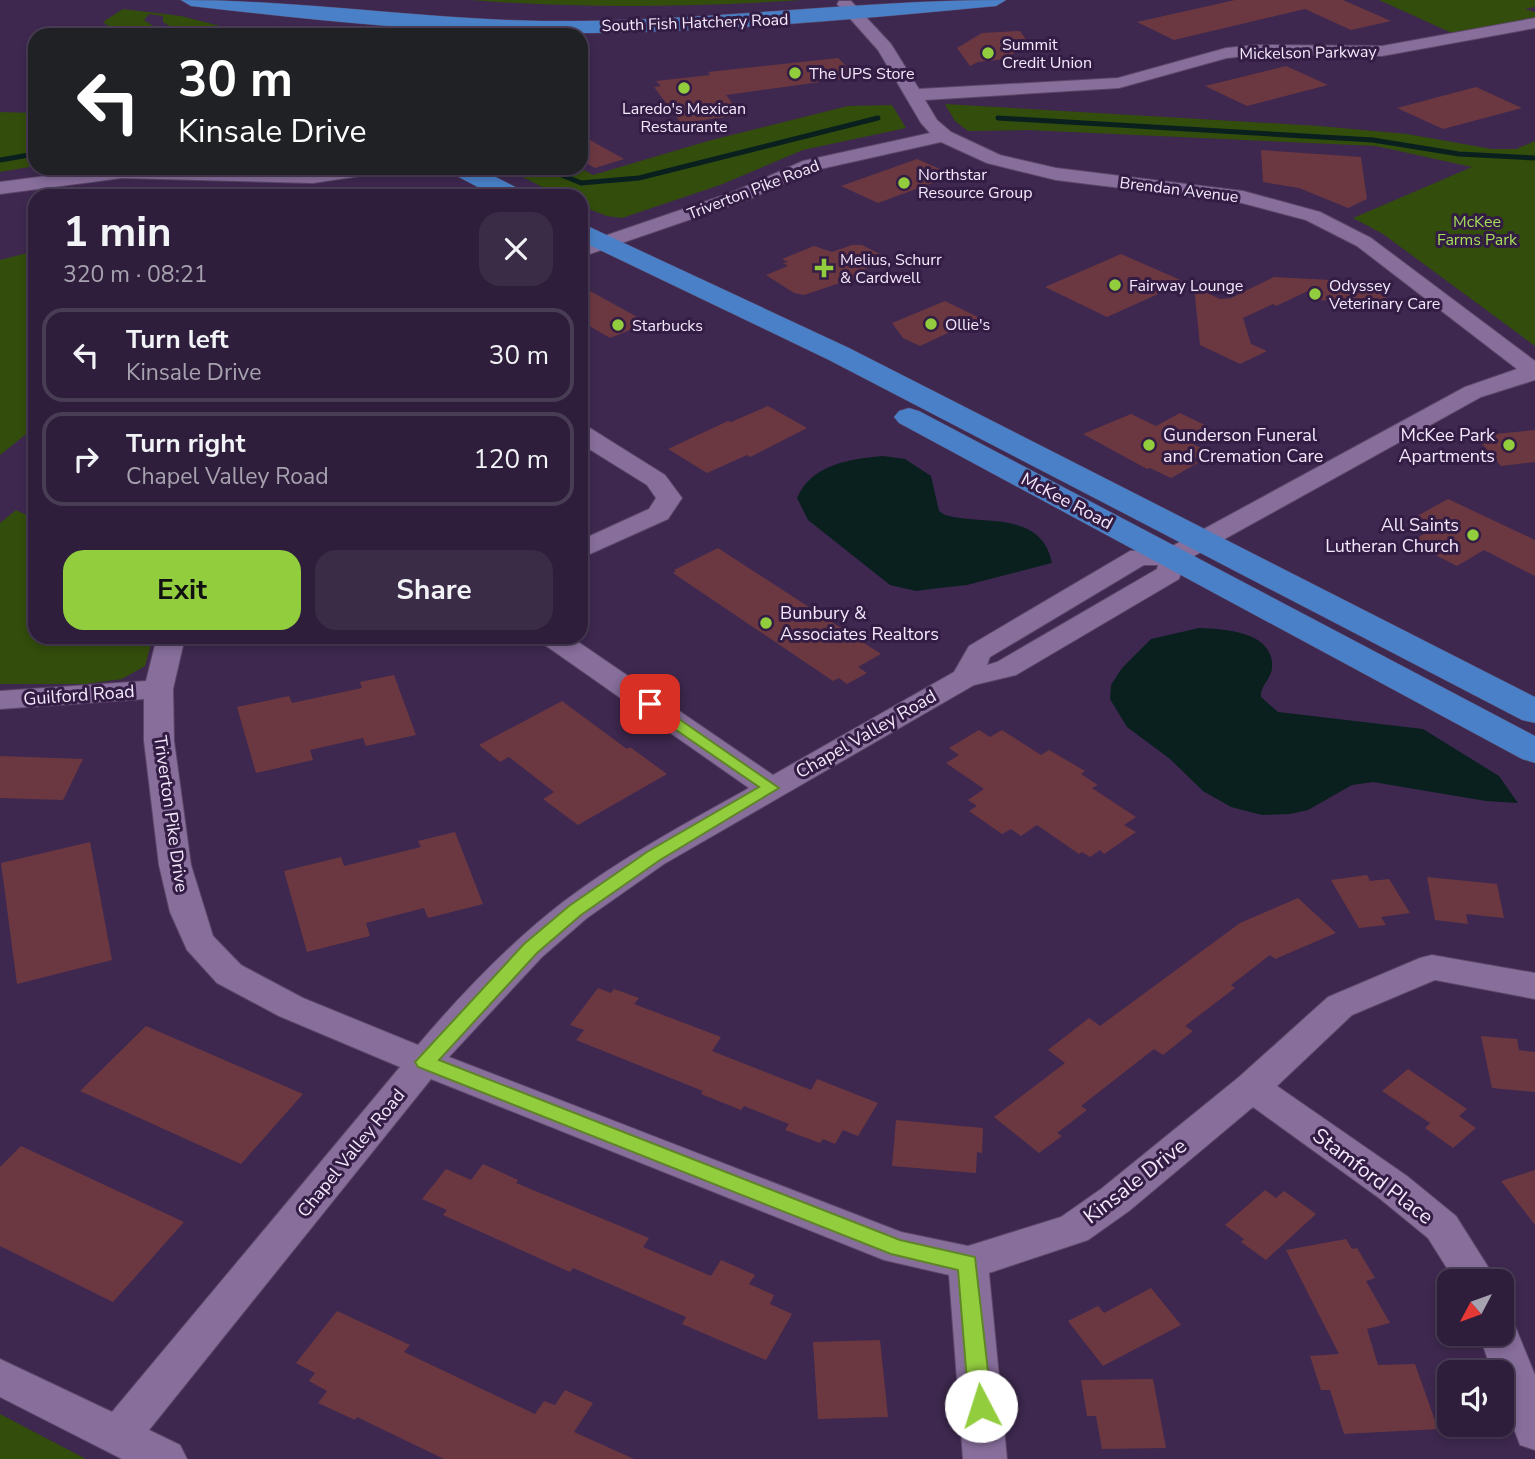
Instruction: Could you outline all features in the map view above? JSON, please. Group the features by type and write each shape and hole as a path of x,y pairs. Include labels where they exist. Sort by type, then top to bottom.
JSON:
{"main road":[{"path":"189,0 316,4"},
{"path":"189,0 246,16 274,28"},
{"name":"South Fish Hatchery Road","path":"316,4 534,15 850,9 885,0"},
{"name":"South Fish Hatchery Road","path":"316,4 392,20 532,26 664,26 850,9 996,0"},
{"path":"286,28 291,17 316,4"},
{"path":"314,28 317,20 316,4"},
{"path":"352,28 359,24 392,20"},
{"path":"473,175 500,189"},
{"name":"McKee Road","path":"589,241 753,311 1535,712"},
{"name":"McKee Road","path":"589,241 1535,751"}],"street":[{"name":"Brendan Avenue","path":"850,9 885,48 930,123 944,136 968,149 1023,167 1243,197 1313,216 1364,242 1535,373"},
{"name":"Mickelson Parkway","path":"914,94 1119,83 1226,53 1256,50 1391,51 1535,23"},
{"name":"Triverton Pike Road","path":"589,241 740,196 810,165 944,136"},
{"path":"0,188 98,175"},
{"path":"236,175 327,175"},
{"name":"Chapel Valley Road","path":"118,1436 425,1062 530,948 575,910 653,856 965,677 1006,669 1170,573 1172,557 1474,392 1513,376 1535,373"},
{"path":"588,437 656,480 666,490 669,498 659,514 588,547"},
{"name":"Triverton Pike Drive","path":"170,644 158,689 159,741 175,865 187,912 200,942 229,974 242,981 291,1007 425,1062"},
{"path":"562,644 771,788"},
{"name":"Guilford Road","path":"0,700 158,689"},
{"name":"Kinsale Drive","path":"425,1062 898,1248 968,1263 1074,1229 1115,1200 1252,1087 1340,1006 1432,967 1535,986"},
{"name":"Stamford Place","path":"1252,1087 1393,1186 1442,1227 1469,1269"},
{"path":"968,1263 985,1459"},
{"path":"1503,1346 1535,1431"},
{"path":"0,1377 164,1459"}],"green space":[{"path":"471,0 801,0 636,6"},
{"path":"1379,0 1535,0 1535,7 1525,9 1535,12 1535,18 1454,34"},
{"path":"123,9 181,16 224,27 176,28 163,22 163,16 149,14 144,20 156,28 109,28 103,22"},
{"name":"McKee Farms Park","path":"945,104 1319,126 1407,134 1492,149 1516,149 1535,141 1535,346 1383,234 1353,218 1472,167 1376,146 1027,130 968,131 955,121"},
{"path":"892,105 906,128 803,150 720,185 622,218 588,209 588,189 546,189 519,175 588,175 588,172 593,175 708,141 848,106"},
{"path":"0,112 28,113 28,167 0,172"},
{"path":"28,253 28,433 0,455 0,260"},
{"path":"16,510 28,516 28,644 151,644 145,666 122,679 85,684 0,684 0,523"},
{"path":"0,1414 86,1459 0,1459"}],"shaded area":[{"path":"883,456 905,459 931,476 939,511 945,515 1023,527 1036,534 1046,546 1052,563 967,585 916,591 890,585 808,520 797,498 812,478 833,465"},
{"path":"1199,628 1233,631 1257,639 1265,646 1271,656 1272,668 1261,697 1278,712 1423,729 1499,776 1518,803 1486,801 1373,782 1352,785 1308,810 1290,814 1262,815 1231,807 1203,791 1170,759 1127,727 1110,699 1111,685 1122,668 1151,639"}],"building":[{"path":"1235,0 1343,0 1391,21 1351,30 1305,9 1174,40 1137,22"},
{"name":"Summit Credit Union","path":"1020,31 1029,44 1005,59 978,62 970,66 957,48 982,33"},
{"path":"838,58 857,77 726,95 742,115 681,123 654,87 661,86 656,81 710,75 708,72"},
{"path":"1286,66 1328,85 1247,106 1205,86"},
{"path":"1476,87 1522,108 1443,129 1397,108"},
{"path":"588,139 624,159 595,168 588,164"},
{"path":"1261,150 1361,157 1367,199 1348,208 1299,188 1263,182"},
{"path":"917,159 954,175 878,203 841,186"},
{"name":"Melius, Schurr & Cardwell","path":"852,245 862,245 886,257 881,259 885,261 861,271 867,274 804,295 794,293 766,275 788,266 783,263 788,262 782,259 814,246 832,252"},
{"name":"Fairway Lounge","path":"1121,254 1185,282 1107,317 1045,287"},
{"path":"1274,277 1349,281 1387,297 1362,309 1343,301 1311,300 1308,291 1276,306 1273,304 1243,318 1251,344 1267,351 1240,364 1200,345 1194,287 1220,299 1231,298"},
{"path":"588,290 648,323 610,338 588,325"},
{"name":"Ollie's","path":"945,301 980,318 920,346 903,338 892,323"},
{"path":"768,406 807,428 750,457 747,455 707,473 668,449 728,421"},
{"name":"Gunderson Funeral and Cremation Care","path":"1180,413 1207,426 1183,439 1207,451 1192,460 1198,463 1171,478 1147,469 1083,434 1131,414 1156,426"},
{"name":"McKee Park Apartments","path":"1535,430 1535,462 1501,466 1478,439 1487,438 1484,435"},
{"name":"All Saints Lutheran Church","path":"1448,499 1535,540 1535,576 1484,550 1457,566 1410,542 1437,526 1417,516"},
{"path":"718,548 881,654 858,667 867,673 847,684 839,678 833,681 673,573 676,571 674,570"},
{"path":"394,675 416,735 366,746 363,738 310,750 313,760 256,773 237,707 289,696 292,703 362,688 360,682"},
{"path":"562,701 627,749 630,747 667,774 578,825 543,799 554,792 509,757 500,762 479,745"},
{"path":"979,730 990,737 1002,730 1041,755 1049,750 1085,771 1081,774 1098,785 1092,788 1136,817 1124,825 1136,832 1104,854 1100,850 1090,857 1082,852 1079,854 1037,825 1021,836 1011,829 1002,834 969,811 977,806 968,800 984,789 946,763 959,755 949,748"},
{"path":"0,756 83,759 63,800 0,798"},
{"path":"455,832 483,904 428,918 424,908 366,923 370,936 307,952 284,871 341,857 344,866 421,847 418,841"},
{"path":"90,842 112,960 17,984 1,863"},
{"path":"1367,875 1370,881 1389,879 1410,913 1381,917 1386,925 1359,928 1331,880"},
{"path":"1427,877 1497,884 1504,918 1466,914 1468,924 1435,920"},
{"path":"1298,898 1336,933 1275,959 1270,955 1231,985 1235,988 1185,1026 1193,1031 1163,1055 1154,1049 1081,1106 1087,1110 1057,1133 1062,1136 1039,1153 994,1117 1065,1063 1048,1050 1089,1018 1100,1026 1240,923"},
{"path":"598,988 611,993 614,989 639,998 634,1004 721,1037 712,1051 811,1090 817,1079 878,1103 858,1136 843,1130 835,1144 823,1139 820,1143 785,1130 789,1124 744,1106 741,1110 701,1094 703,1091 576,1040 584,1030 570,1025"},
{"path":"146,1026 303,1094 241,1164 80,1091"},
{"path":"1481,1036 1517,1039 1519,1050 1535,1052 1535,1092 1492,1088"},
{"path":"1408,1069 1467,1109 1459,1116 1476,1128 1453,1148 1425,1128 1430,1123 1382,1091"},
{"path":"896,1120 983,1128 982,1153 977,1152 976,1173 892,1166"},
{"path":"21,1146 184,1222 113,1302 0,1246 0,1167"},
{"path":"483,1164 518,1180 516,1183 649,1238 643,1247 711,1276 721,1260 755,1275 749,1284 774,1295 770,1304 792,1314 766,1360 682,1324 686,1317 573,1268 570,1272 443,1215 447,1210 422,1199 446,1169 471,1180"},
{"path":"1535,1170 1535,1225 1501,1181"},
{"path":"1265,1190 1276,1198 1284,1191 1316,1214 1266,1260 1241,1242 1244,1239 1225,1225"},
{"path":"1346,1239 1352,1249 1357,1248 1375,1278 1366,1281 1390,1323 1367,1329 1378,1365 1415,1364 1437,1429 1344,1434 1330,1390 1321,1390 1310,1356 1339,1354 1286,1250"},
{"path":"1151,1288 1181,1325 1103,1366 1068,1321 1098,1306 1104,1313"},
{"path":"337,1311 410,1345 404,1352 535,1414 544,1401 555,1405 565,1390 593,1403 574,1432 634,1459 444,1459 357,1417 355,1420 318,1403 327,1391 309,1381 315,1373 296,1363"},
{"path":"880,1340 888,1417 818,1419 813,1342"},
{"path":"1153,1379 1166,1448 1102,1449 1096,1416 1087,1416 1081,1380"}],"waterway":[{"path":"562,175 581,183 639,178 878,118"},
{"path":"998,118 1373,140 1459,154 1535,158"},
{"path":"0,160 28,155"}],"place":[{"name":"Summit Credit Union","path":"988,53"},
{"name":"The UPS Store","path":"795,73"},
{"name":"Laredo's Mexican Restaurante","path":"684,88"},
{"name":"Northstar Resource Group","path":"904,183"},
{"name":"Melius, Schurr & Cardwell","path":"824,268"},
{"name":"Fairway Lounge","path":"1115,285"},
{"name":"Odyssey Veterinary Care","path":"1315,294"},
{"name":"Ollie's","path":"931,324"},
{"name":"Starbucks","path":"618,325"},
{"name":"Gunderson Funeral and Cremation Care","path":"1149,445"},
{"name":"McKee Park Apartments","path":"1509,445"},
{"name":"All Saints Lutheran Church","path":"1473,535"},
{"name":"Bunbury & Associates Realtors","path":"766,623"}],"route":[{"path":"650,704 771,788 653,856 575,910 530,948 446,1036 425,1062 898,1248 968,1263 981,1406"}]}
